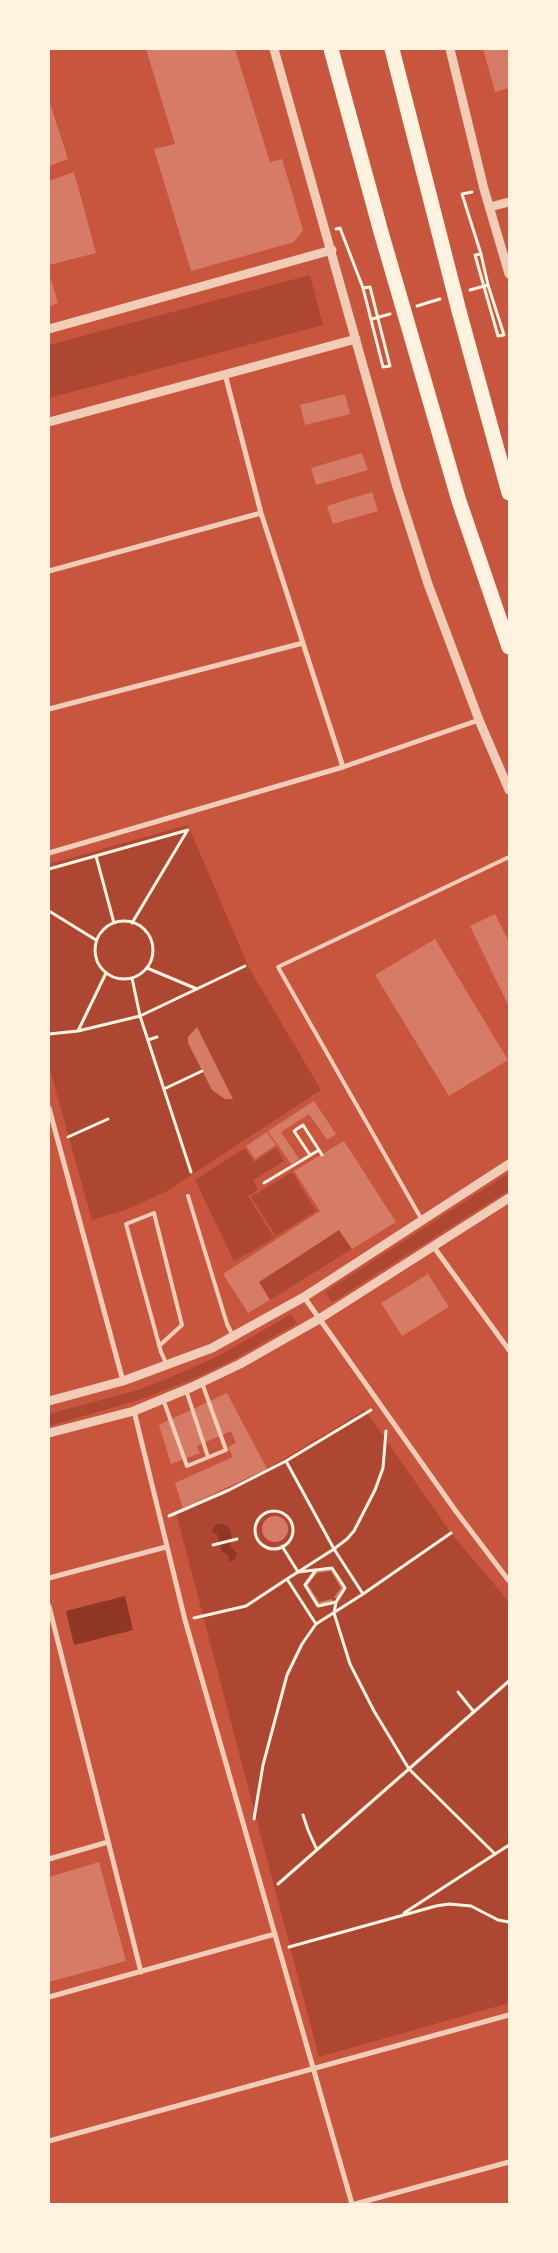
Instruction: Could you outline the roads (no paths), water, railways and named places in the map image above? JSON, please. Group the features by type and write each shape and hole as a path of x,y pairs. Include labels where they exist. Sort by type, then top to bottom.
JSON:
{"highway":[{"path":"331,49 381,232 459,501 509,647"},
{"path":"392,49 459,311 509,493"}],"street":[{"path":"274,49 397,487 428,584 509,790"},
{"path":"450,49 490,208 509,274"},
{"path":"490,208 509,202"},
{"path":"49,329 332,250"},
{"path":"49,422 356,339"},
{"path":"225,374 261,513 343,767"},
{"path":"49,571 261,513"},
{"path":"49,709 303,643"},
{"path":"49,853 343,767 480,720"},
{"path":"49,1108 124,1381"},
{"path":"49,1400 124,1381 212,1348 304,1297 509,1164"},
{"path":"49,1433 134,1410 186,1390 240,1364 319,1318 509,1198"},
{"path":"433,1246 509,1350"},
{"path":"304,1297 455,1510 509,1581"},
{"path":"134,1410 185,1620 353,2204 509,2162"},
{"path":"49,1578 166,1547"},
{"path":"49,1606 141,1972"},
{"path":"49,1858 108,1842"},
{"path":"49,1997 275,1934"},
{"path":"49,2141 314,2070 509,2015"}],"lane":[{"path":"422,1220 278,967 509,857"},
{"path":"188,1196 233,1336"},
{"path":"159,1346 182,1325 154,1213 126,1224 159,1346 167,1365"},
{"path":"163,1399 187,1466 226,1450 202,1383"},
{"path":"186,1390 208,1457"}]}
